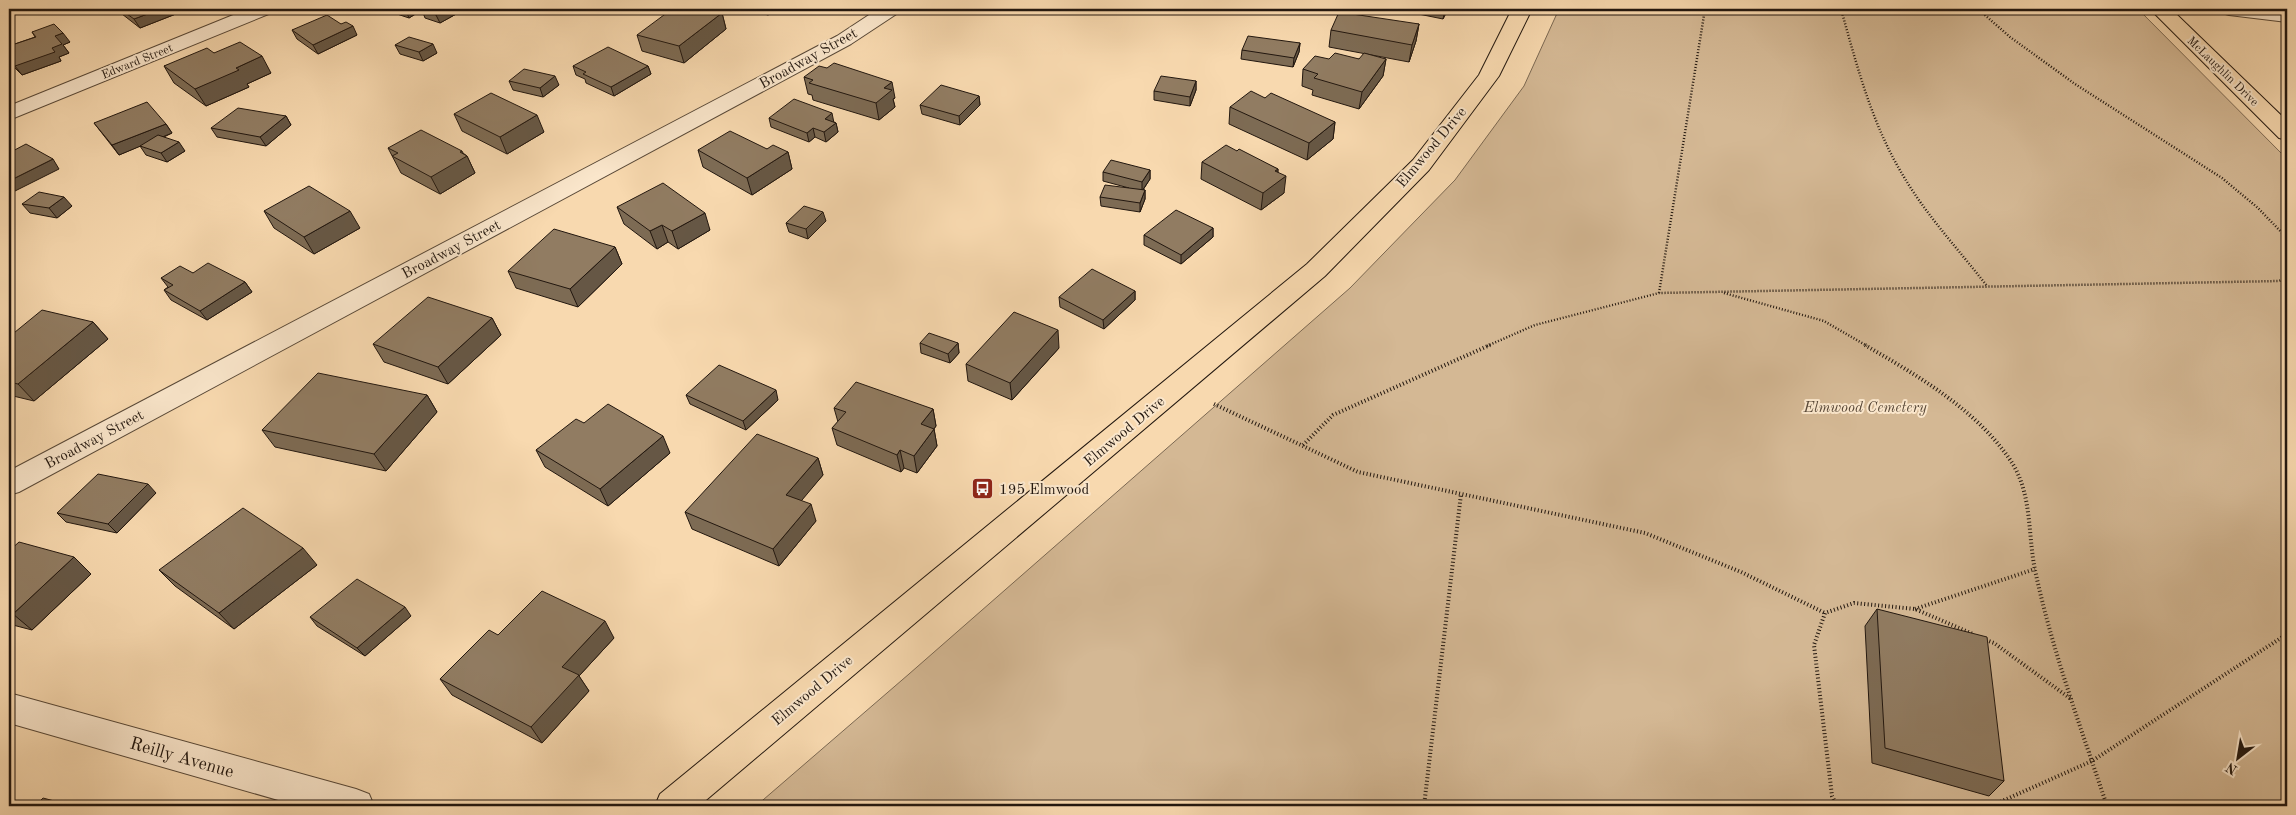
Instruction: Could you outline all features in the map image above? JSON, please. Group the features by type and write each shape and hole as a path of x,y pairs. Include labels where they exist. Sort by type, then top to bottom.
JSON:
{"main road":[{"name":"Elmwood Drive","path":"673,806 1316,270 1421,165 1489,76 1522,9"},
{"name":"McLaughlin Drive","path":"2160,9 2287,133"}],"street":[{"name":"Edward Street","path":"9,114 264,9"},
{"name":"Broadway Street","path":"9,484 844,40 891,9"},
{"path":"2229,9 2287,16"},
{"name":"Reilly Avenue","path":"9,708 356,806"}],"path":[{"path":"1659,293 1705,9"},
{"path":"1841,9 1865,88 1894,160 1917,197 1987,286"},
{"path":"1978,9 2010,37 2075,84 2222,178 2258,208 2287,238"},
{"path":"1303,445 1333,415 1536,325 1659,293 2279,281 2287,278"},
{"path":"1719,292 1824,321 1897,364 1956,404 1988,434 2014,467 2028,507 2034,569 2062,672 2107,806"},
{"path":"1176,387 1358,472 1645,533 1741,572 1825,613 1854,602 1915,609 1976,636"},
{"path":"1424,806 1461,494"},
{"path":"1915,609 2034,569"},
{"path":"1825,613 1814,645 1832,796 1837,806"},
{"path":"1991,806 2092,761 2287,634"},
{"path":"1985,639 1994,643 2071,699"}],"green space":[{"name":"Elmwood Cemetery","path":"1559,9 2138,9 2287,159 2287,806 756,806 1350,288 1455,180 1524,86"}],"building":[{"path":"120,9 161,9 134,19"},
{"path":"421,9 446,9 436,15"},
{"path":"672,9 707,9 722,13 679,46 637,35"},
{"path":"1339,12 1419,24 1412,45 1331,30"},
{"path":"327,15 341,24 346,22 353,26 313,45 292,30"},
{"path":"54,24 63,33 55,36 62,44 52,48 55,52 15,66 9,60 9,46 36,37 32,32"},
{"path":"1248,36 1300,43 1294,58 1242,50"},
{"path":"409,37 433,44 419,52 395,45"},
{"path":"240,42 262,56 236,68 239,70 195,89 164,66 207,48 214,53"},
{"path":"608,47 648,66 611,87 583,74 586,72 573,66"},
{"path":"1335,53 1359,59 1364,53 1386,59 1362,92 1314,78 1318,74 1303,69 1315,56 1329,59"},
{"path":"834,63 892,82 884,88 892,90 876,103 809,83 813,80 804,77 819,66 827,68"},
{"path":"524,69 555,76 540,88 509,81"},
{"path":"1161,76 1196,81 1190,97 1154,91"},
{"path":"941,85 979,96 959,116 920,105"},
{"path":"1251,91 1265,98 1271,93 1335,122 1309,143 1230,107"},
{"path":"491,93 537,115 500,137 454,114"},
{"path":"794,99 832,113 825,119 836,123 824,132 813,128 807,133 769,118"},
{"path":"147,102 166,124 112,145 94,123"},
{"path":"238,108 286,116 260,137 211,128"},
{"path":"421,130 462,151 460,152 467,156 431,177 392,156 398,153 388,148"},
{"path":"730,131 767,149 773,145 788,152 747,178 698,150"},
{"path":"158,135 179,142 161,153 140,146"},
{"path":"26,144 53,159 9,181 9,153"},
{"path":"1226,145 1237,151 1239,149 1278,169 1275,171 1286,176 1263,193 1202,162"},
{"path":"1111,160 1150,170 1142,182 1103,172"},
{"path":"663,183 705,213 672,231 662,225 650,231 617,207"},
{"path":"1105,185 1145,190 1140,203 1100,197"},
{"path":"309,186 350,211 304,237 264,211"},
{"path":"39,192 64,197 49,208 22,204"},
{"path":"804,206 823,212 806,229 786,223"},
{"path":"1176,210 1213,228 1181,255 1144,235"},
{"path":"554,229 615,247 570,289 508,271"},
{"path":"208,263 245,282 200,311 164,290 173,285 161,278 180,266 193,273"},
{"path":"1092,269 1135,291 1103,320 1059,297"},
{"path":"428,297 492,318 438,367 373,344"},
{"path":"42,310 93,322 18,384 9,382 9,337"},
{"path":"1014,312 1058,330 1010,383 966,364"},
{"path":"929,333 958,343 948,354 920,343"},
{"path":"719,365 776,390 743,421 686,395"},
{"path":"318,373 427,395 374,454 262,430"},
{"path":"856,382 933,409 921,424 934,429 914,456 900,450 897,455 832,428 846,412 834,408"},
{"path":"608,404 663,436 600,489 536,450 576,419 584,423"},
{"path":"757,434 818,458 786,495 811,504 773,549 685,512"},
{"path":"98,474 148,484 108,524 57,513"},
{"path":"243,508 303,548 219,613 159,570"},
{"path":"19,542 74,557 13,614 9,613 9,551"},
{"path":"357,579 405,607 357,648 310,617"},
{"path":"542,591 605,621 562,667 579,675 531,727 440,679 489,630 498,635"},
{"path":"1877,609 1987,637 2004,781 1885,748"},
{"path":"43,798 73,806 35,806"}],"place":[{"name":"195 Elmwood","path":"983,489"}]}
